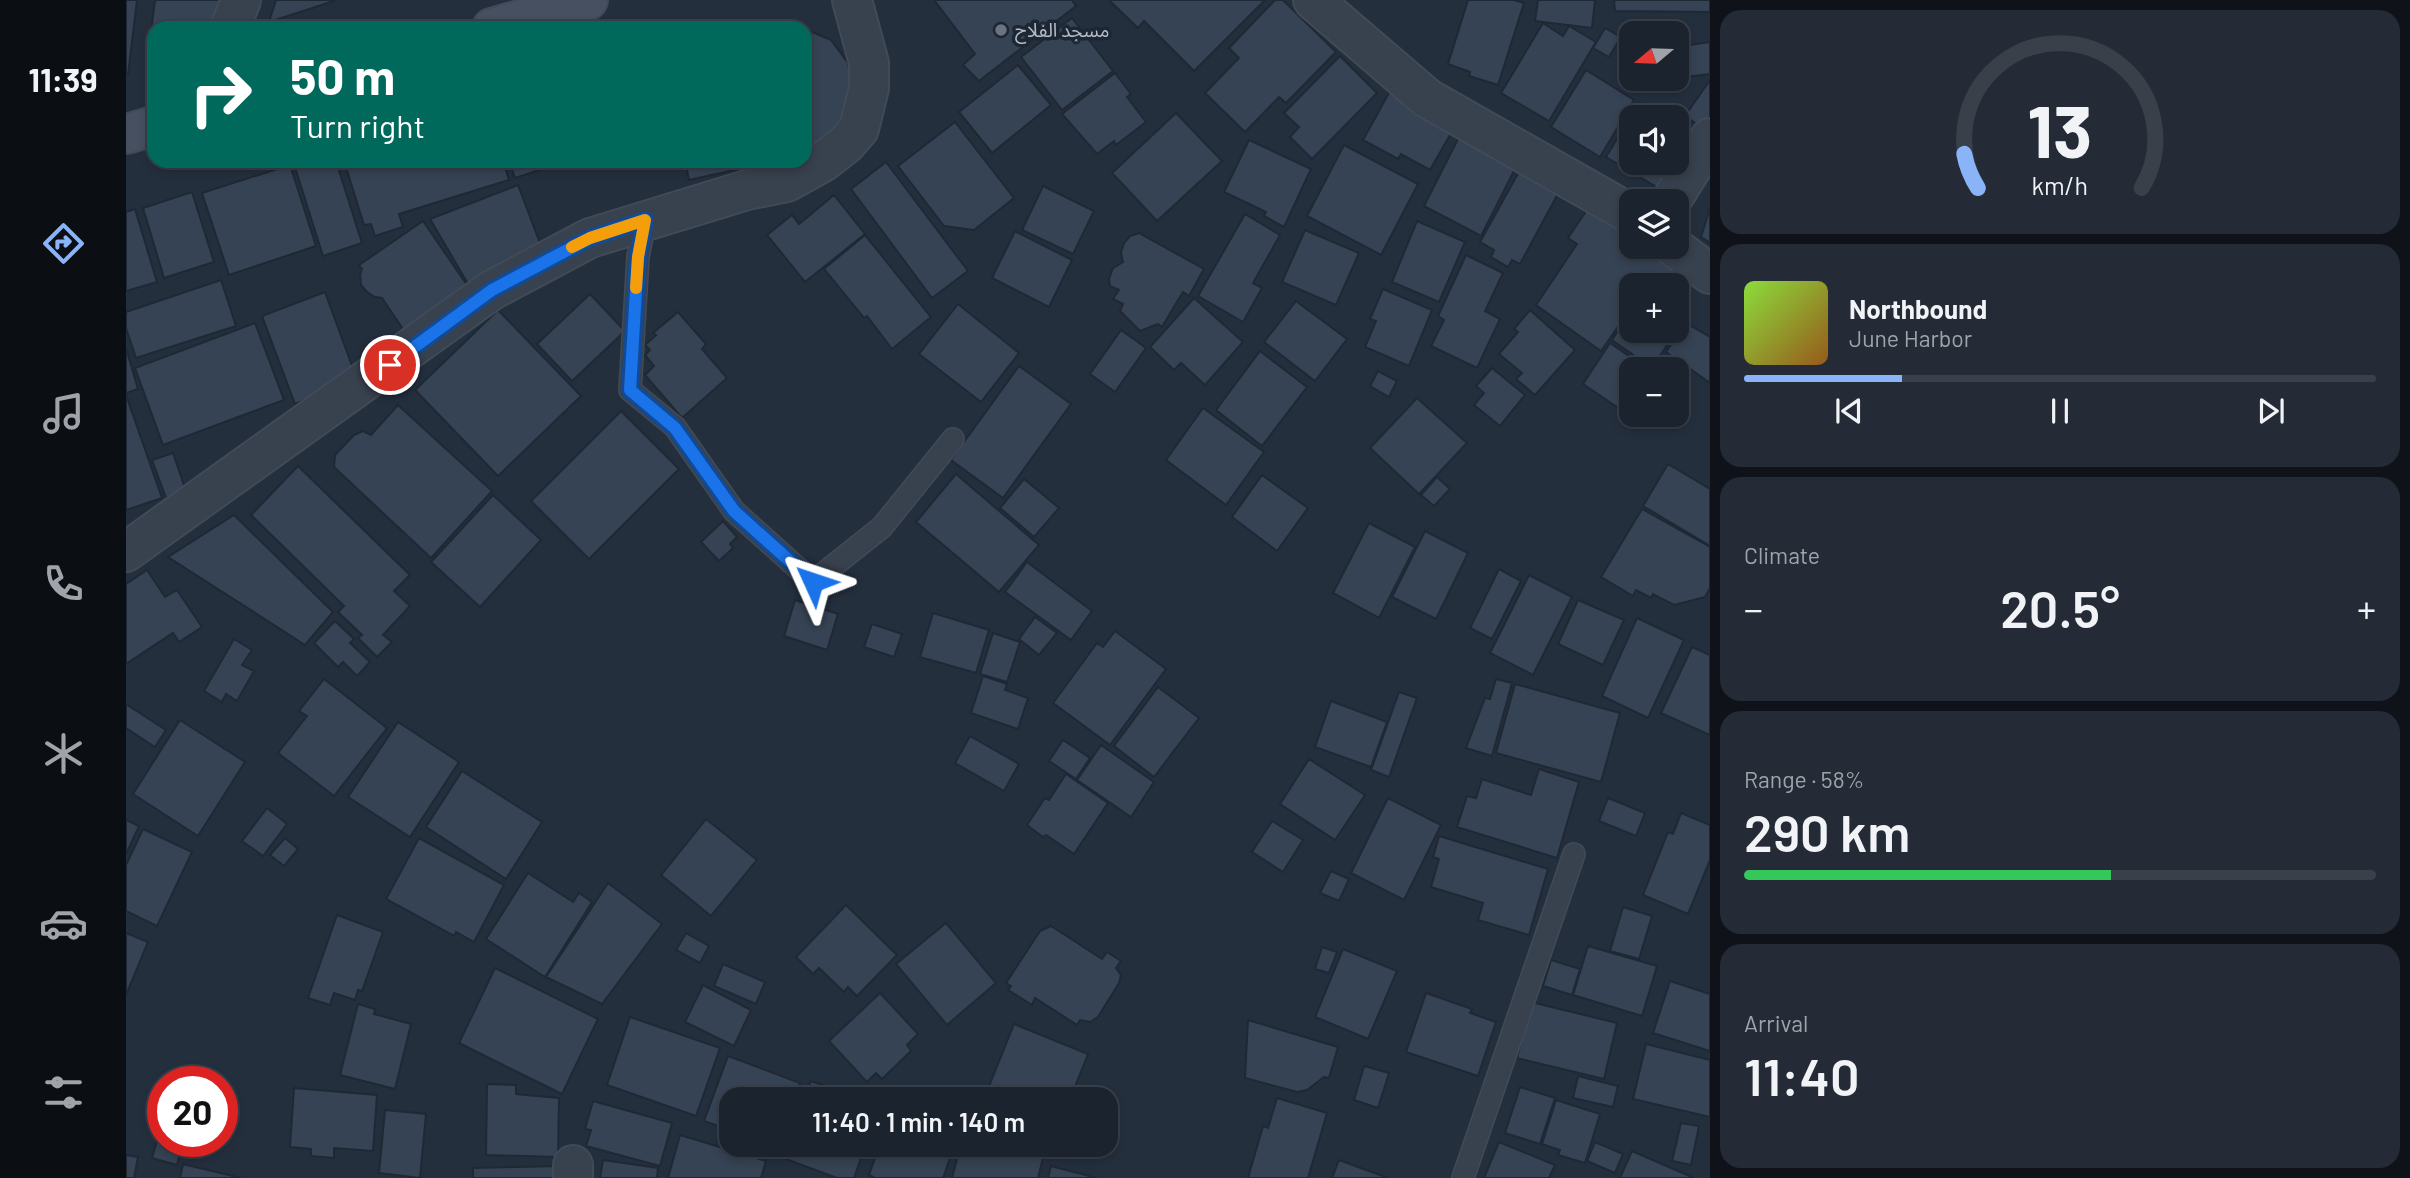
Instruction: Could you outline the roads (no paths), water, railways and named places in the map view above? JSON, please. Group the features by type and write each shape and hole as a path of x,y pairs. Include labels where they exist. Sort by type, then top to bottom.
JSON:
{"main road":[{"path":"516,21 588,0"},
{"path":"126,134 147,128"}],"street":[{"path":"233,21 241,0"},
{"path":"126,552 492,290 590,238 747,190 787,182 823,162 859,129 869,88 869,63 852,0"},
{"path":"1313,0 1427,98 1619,207"},
{"path":"1678,189 1710,138"},
{"path":"1689,258 1710,274"}],"lane":[{"path":"645,220 638,257 630,390 675,428 734,511 813,582 881,527 953,439"},
{"path":"1463,1178 1574,854"}],"place":[{"name":"مسجد الفلاح","path":"1001,30"}]}
